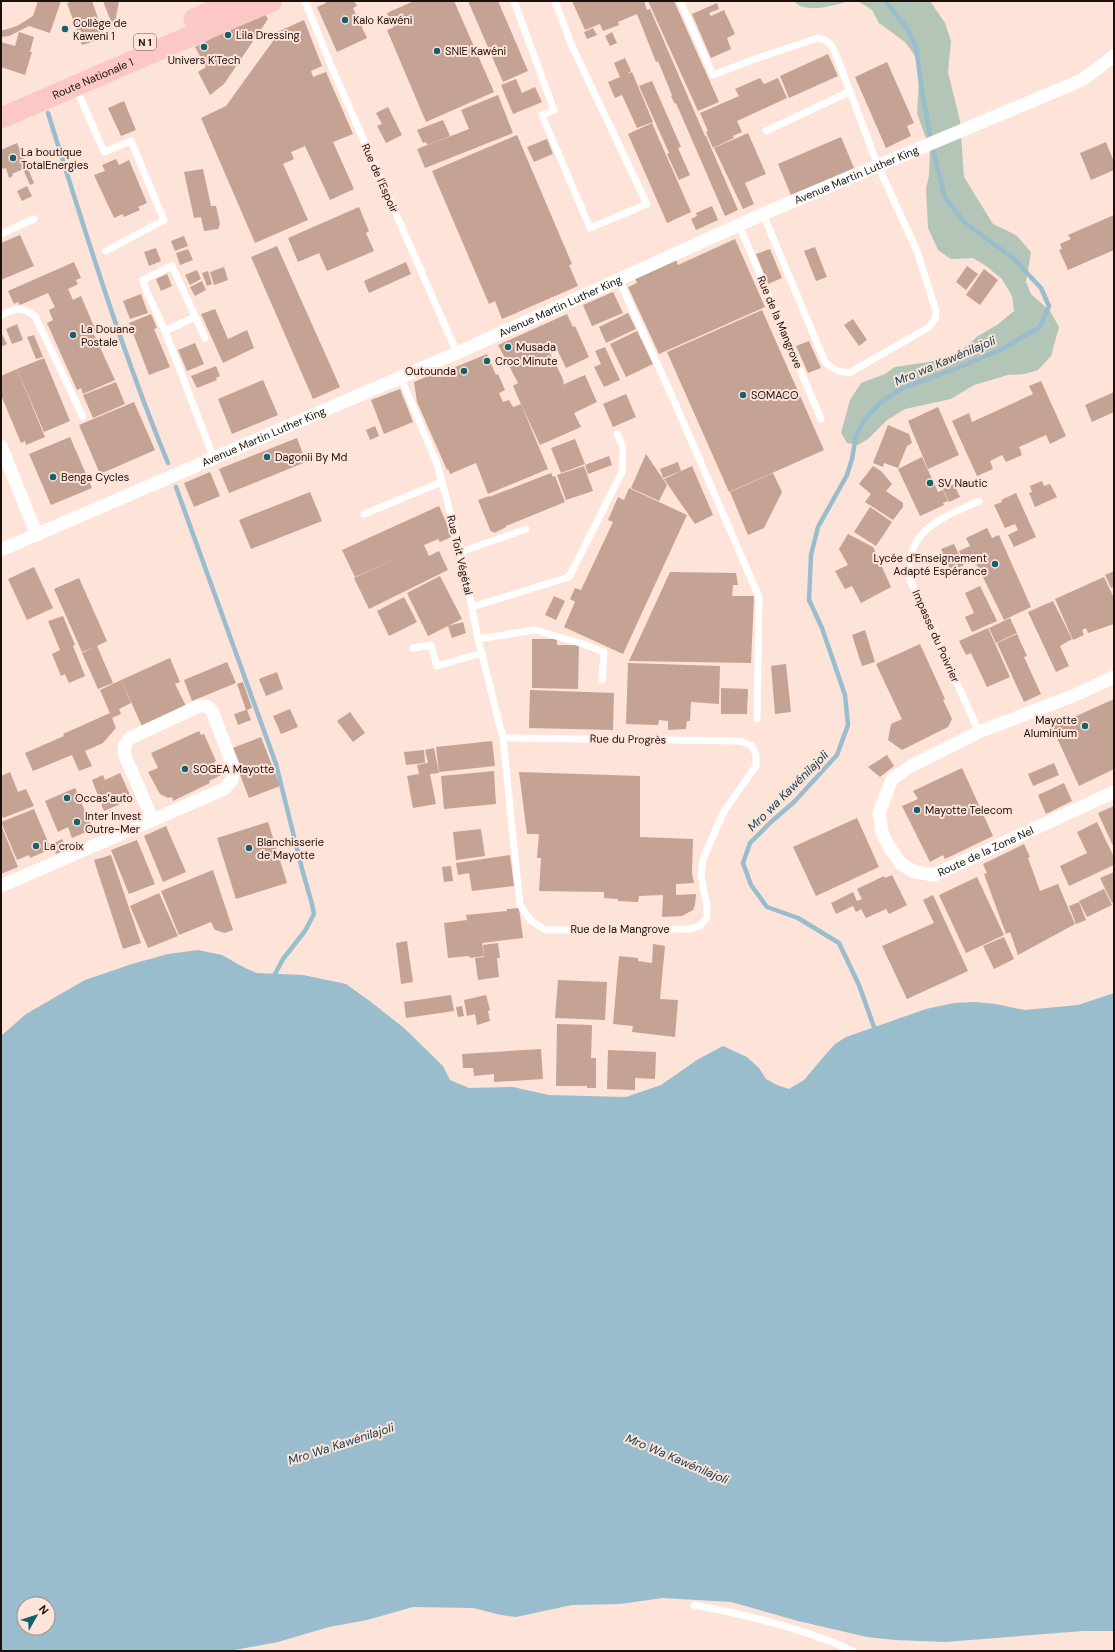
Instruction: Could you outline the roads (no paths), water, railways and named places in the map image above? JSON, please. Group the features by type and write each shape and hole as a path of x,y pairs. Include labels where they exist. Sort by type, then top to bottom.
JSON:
{"main road":[{"name":"Route Nationale 1","path":"1,107 56,84 234,1"},
{"name":"Route Nationale 1","path":"1,118 272,1"}],"street":[{"name":"Avenue Martin Luther King","path":"1,550 458,353 763,214 914,152 1082,80 1114,56"},
{"path":"1,446 37,535"},
{"name":"Route de la Zone Nel","path":"1114,677 1076,695 979,732 950,745 911,766 892,779 879,813 882,832 888,845 901,864 915,872 934,875 1114,792"},
{"path":"1,886 153,820 224,789 232,780 234,768 212,711 207,706 199,706 130,738 124,746 125,756 153,820"}],"lane":[{"name":"Rue de l'Espoir","path":"306,1 332,68 458,353"},
{"path":"514,1 554,110 542,115 590,228 647,204 571,44 555,1"},
{"path":"680,1 713,75 818,38 825,39 831,44 878,166 917,251 936,311 935,319 929,327 851,372 839,372 833,370 825,362 763,214"},
{"path":"75,86 104,152 131,141 164,220 106,251"},
{"path":"766,131 849,92"},
{"path":"1,234 34,219"},
{"name":"Rue de la Mangrove","path":"739,225 821,419"},
{"path":"205,338 172,266 143,280 146,290 165,331 214,459"},
{"path":"619,280 675,403 759,597 757,719"},
{"path":"1,315 15,309 25,309 35,316 83,417"},
{"path":"165,331 195,317"},
{"name":"Rue Toit Végétal","path":"401,378 437,464 461,552 478,639 503,738"},
{"path":"472,607 569,577 622,472 623,446 617,434"},
{"path":"364,514 442,482"},
{"name":"Impasse du Poivrier","path":"979,501 941,519 928,529 917,541 910,557 908,575 979,732"},
{"path":"461,552 526,529"},
{"path":"478,639 535,630 583,644 604,652 602,680"},
{"path":"413,648 431,645 437,666 482,653"},
{"name":"Rue de la Mangrove","path":"503,738 520,905 531,921 546,930 690,929 700,926 707,917 707,906 701,876 702,859 724,812 756,766 756,755 752,746"},
{"name":"Rue du Progrès","path":"503,738 740,741 752,746"},
{"path":"694,1605 777,1624 830,1641 852,1651"}],"water":[{"name":"Mro Wa Kawénilajoli","path":"198,950 222,955 257,973 303,975 346,984 404,1028 443,1066 450,1080 469,1088 513,1087 549,1095 626,1097 661,1085 697,1060 723,1046 747,1057 759,1068 766,1079 789,1089 804,1080 835,1044 846,1037 926,1009 954,1003 975,1002 996,1004 1024,1010 1078,1005 1114,993 1114,1631 1083,1631 945,1642 895,1640 867,1637 798,1621 731,1602 663,1598 620,1604 572,1605 516,1617 473,1608 413,1607 367,1620 329,1627 278,1642 235,1650 1,1651 1,1036 26,1014 85,980 132,964 168,954"}],"waterway":[{"name":"Mro wa Kawénilajoli","path":"874,1032 874,1027 859,985 839,943 798,918 767,907 751,885 743,863 750,843 794,802 837,755 848,725 845,695 822,628 809,600 811,555 818,527 847,475 852,459 856,436 865,419 881,402 903,388 960,367 1000,350 1023,337 1040,327 1049,306 1041,288 1013,258 965,223 945,198 932,146 916,47 907,28 885,1"},
{"path":"48,113 119,333 168,463"},
{"path":"176,487 276,764 314,914 305,931 283,959 273,978"}],"place":[{"name":"Kalo Kawéni","path":"345,20"},
{"name":"Collège de Kaweni 1","path":"65,29"},
{"name":"Lila Dressing","path":"228,35"},
{"name":"Univers K'Tech","path":"204,47"},
{"name":"SNIE Kawéni","path":"437,51"},
{"name":"La boutique TotalEnergies","path":"13,158"},
{"name":"La Douane Postale","path":"73,335"},
{"name":"Musada","path":"508,347"},
{"name":"Croc Minute","path":"487,361"},
{"name":"Outounda","path":"464,371"},
{"name":"SOMACO","path":"743,395"},
{"name":"Dagonii By Md","path":"267,457"},
{"name":"Benga Cycles","path":"53,477"},
{"name":"SV Nautic","path":"930,483"},
{"name":"Lycée d'Enseignement Adapté Espérance","path":"995,564"},
{"name":"Mayotte Aluminium","path":"1085,726"},
{"name":"SOGEA Mayotte","path":"185,769"},
{"name":"Occas’auto","path":"67,798"},
{"name":"Mayotte Telecom","path":"917,810"},
{"name":"Inter Invest Outre-Mer","path":"77,822"},
{"name":"La croix","path":"36,846"},
{"name":"Blanchisserie de Mayotte","path":"249,848"}]}
